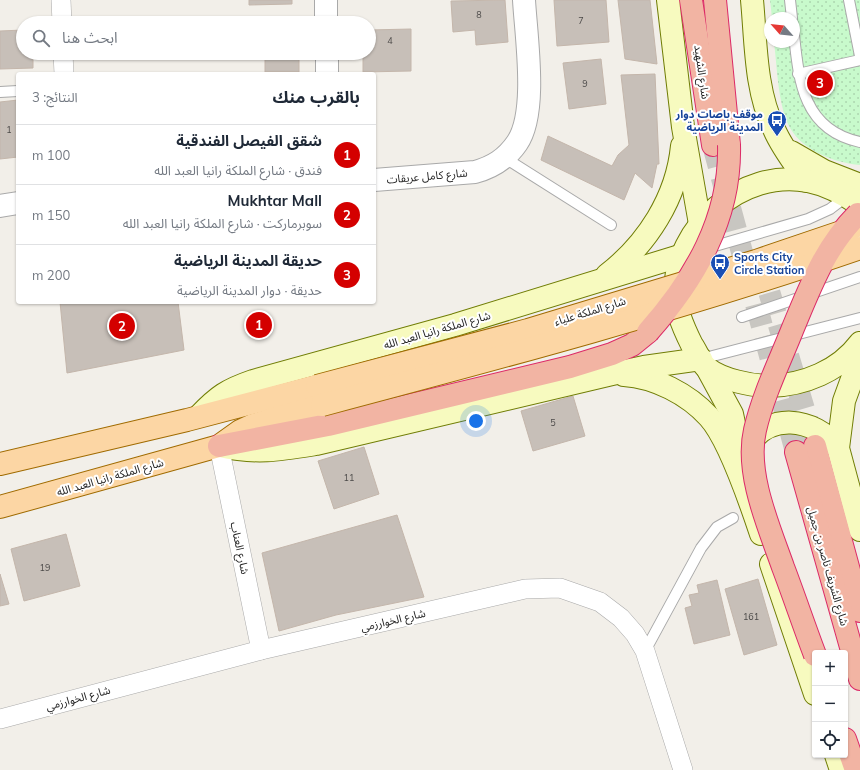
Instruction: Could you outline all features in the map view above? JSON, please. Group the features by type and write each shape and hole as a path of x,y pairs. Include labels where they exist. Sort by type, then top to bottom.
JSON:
{"highway":[{"name":"شارع الشهيد","path":"691,0 719,143 708,0"},
{"path":"323,405 570,367 612,354 632,345 648,332 664,314 691,276 713,234 726,195 729,178 729,145 715,0"},
{"path":"813,650 760,501 753,455 754,431 766,396 820,264 842,230 857,198"},
{"name":"شارع الشريف ناصر بن جميل","path":"860,611 805,449 860,679"},
{"path":"848,747 856,770"}],"main road":[{"path":"668,0 683,127 700,224"},
{"path":"752,0 761,87 773,129 784,148 807,180"},
{"path":"600,281 620,265 638,247 660,214 676,179 681,153 683,127"},
{"path":"784,148 824,170 857,198"},
{"path":"758,525 732,414 683,328 675,294 678,267 700,224 711,212 747,187 777,180 807,180 857,198"},
{"name":"شارع الملكة علياء","path":"323,405 528,330 756,261 860,226"},
{"name":"شارع الملكة علياء","path":"323,405 536,348 762,282 860,248"},
{"name":"شارع الملكة رانيا العبد الله","path":"199,416 217,398 231,389 253,381 456,325 683,255"},
{"path":"704,363 732,380 759,386 787,385 814,378 836,366 860,343"},
{"path":"860,357 844,401 838,448 860,530"},
{"name":"شارع الملكة رانيا العبد الله","path":"219,446 255,452 274,451 309,445 644,367 704,363"},
{"path":"612,374 633,375 662,384 688,398 710,418 726,443 758,525 812,686"},
{"path":"0,464 199,416 323,405"},
{"name":"شارع الملكة رانيا العبد الله","path":"0,507 219,446 240,431 253,425 323,405"},
{"path":"742,459 749,444 760,432 777,425 787,423 806,424 816,428 828,436 838,448"},
{"path":"837,758 841,770"}],"street":[{"path":"61,0 62,16"},
{"path":"326,0 326,16"},
{"name":"شارع كامل عريقات","path":"376,180 475,172 491,167 505,158 518,142 526,119 529,90 524,0"},
{"path":"63,60 64,72"},
{"path":"327,60 327,72"},
{"path":"0,206 16,203"},
{"name":"شارع العناب","path":"219,446 261,650"},
{"name":"شارع الخوارزمي","path":"0,719 261,650 525,589 560,588 600,602 621,618 635,634 645,651 683,770"}],"lane":[{"path":"790,0 791,12"},
{"path":"849,0 860,56"},
{"path":"795,48 798,74 802,91 810,107 821,121 835,133 860,142"},
{"path":"798,74 860,60"},
{"path":"0,92 16,91"},
{"path":"505,158 611,225"},
{"path":"683,255 808,219 857,198"},
{"path":"675,294 854,234 860,234"},
{"path":"742,318 860,277"},
{"path":"704,363 860,318"},
{"path":"645,651 701,548 717,527 733,518"}],"green space":[{"path":"770,0 860,0 860,165 839,161 818,153 800,141 793,133 788,124 782,105 775,48 800,48 800,12 771,12"}],"building":[{"path":"249,0 292,0 292,4 249,5"},
{"path":"505,0 508,42 476,45 475,30 453,32 451,1"},
{"path":"554,0 606,0 609,42 557,46"},
{"path":"618,0 650,0 657,64 625,59"},
{"path":"411,29 411,71 363,72 363,60 376,60 376,30"},
{"path":"16,30 16,60 33,60 33,68 0,69 0,31"},
{"path":"601,59 606,104 569,109 563,63"},
{"path":"265,60 299,60 299,72 265,72"},
{"path":"655,74 659,164 657,164 652,188 635,173 624,200 541,160 548,136 612,166 618,155 629,145 621,75"},
{"path":"16,100 16,157 0,159 0,102"},
{"path":"60,304 178,304 184,350 67,373"},
{"path":"573,396 585,436 533,451 521,411"},
{"path":"364,447 379,494 334,509 318,461"},
{"path":"397,515 424,597 336,615 279,631 262,553"},
{"path":"66,534 80,586 24,601 11,549"},
{"path":"0,574 9,604 0,606"},
{"path":"758,579 777,645 744,655 725,589"},
{"path":"717,580 730,635 694,644 685,608 692,606 689,595 699,593 697,585"}],"tunnel":[{"path":"713,145 796,452"},
{"path":"760,261 814,443"}],"place":[{"name":"حديقة المدينة الرياضية","path":"820,83"},
{"name":"موقف باصات دوار المدينة الرياضية","path":"777,137"},
{"name":"Sports City Circle Station","path":"720,280"},
{"name":"شقق الفيصل الفندقية","path":"259,325"},
{"name":"Mukhtar Mall","path":"122,326"}]}
